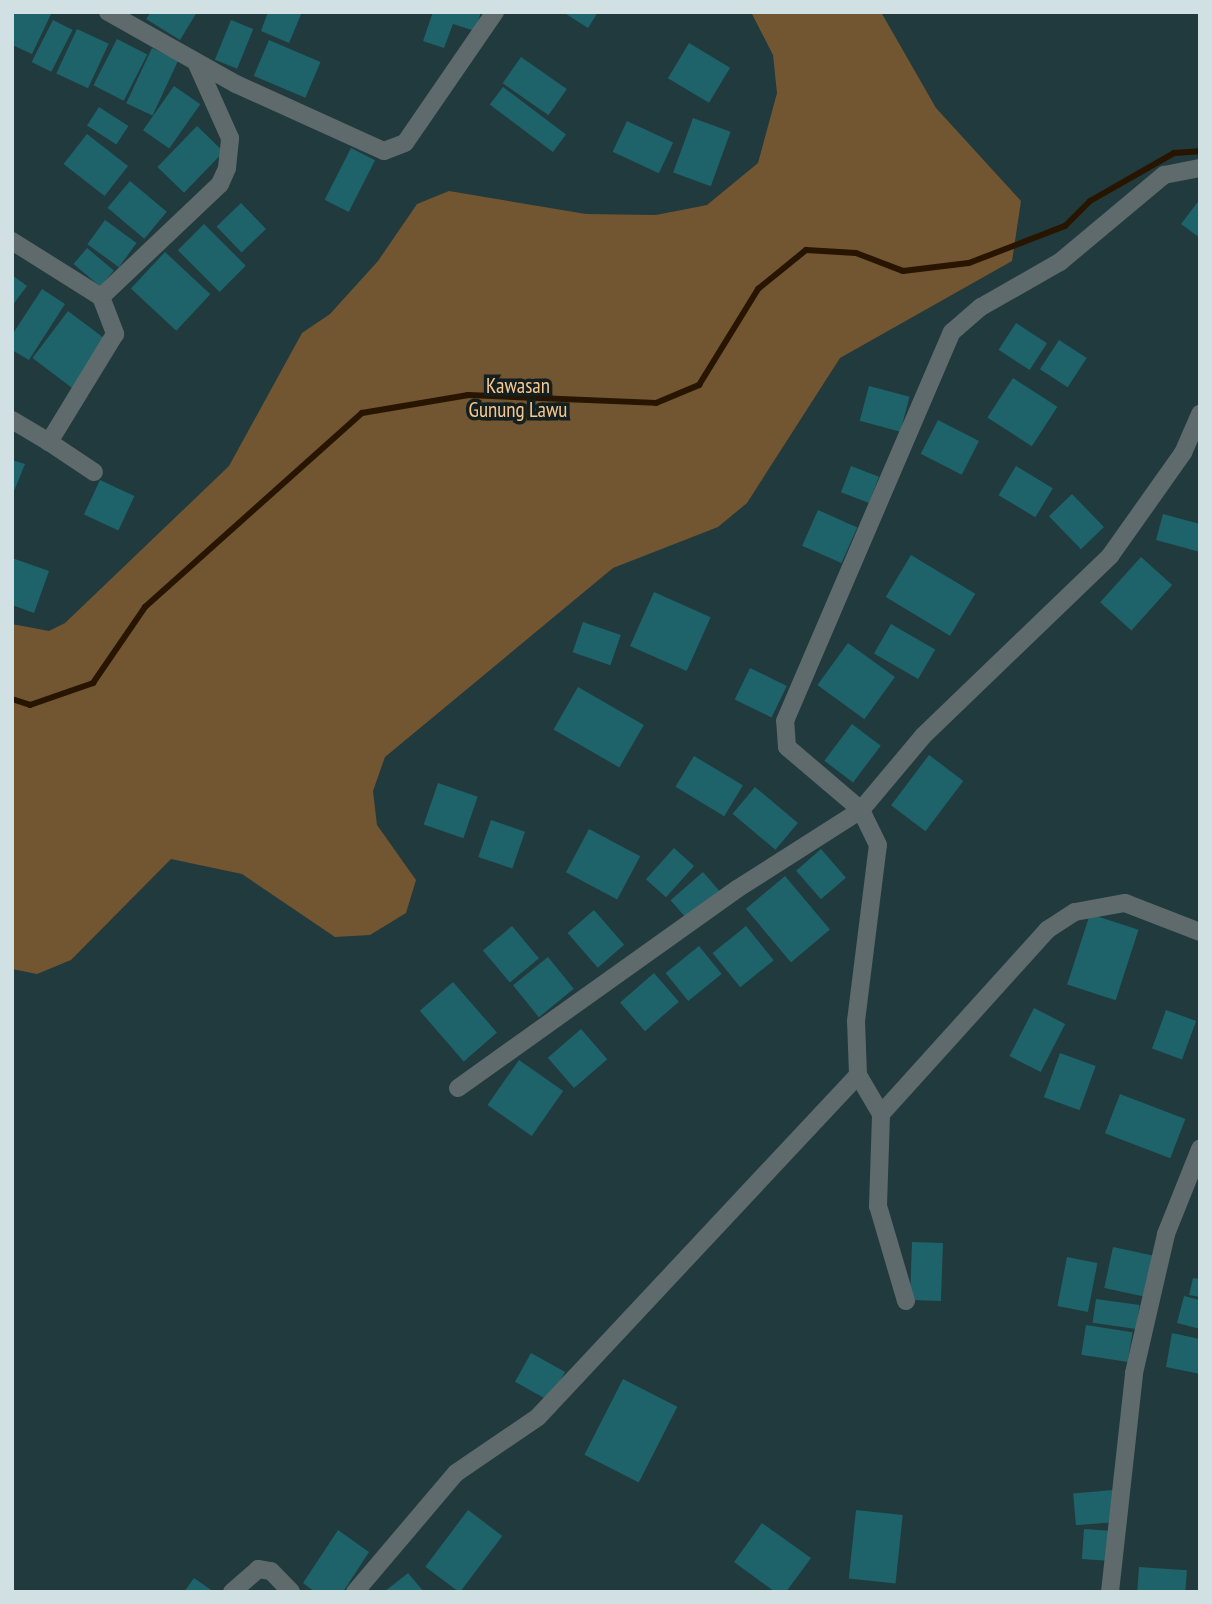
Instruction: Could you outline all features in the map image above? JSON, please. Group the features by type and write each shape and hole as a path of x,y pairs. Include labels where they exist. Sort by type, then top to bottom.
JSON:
{"street":[{"path":"107,12 196,62 392,150 405,143 495,12"},
{"path":"101,297 220,184 227,169 230,138 196,62"},
{"path":"906,1301 878,1206 881,1114 858,1075 856,1021 878,845 861,810 787,747 785,720 952,332 981,307 1068,256 1164,175 1200,168"},
{"path":"12,241 101,297 114,345 49,442"},
{"path":"458,1088 737,890 861,810 923,736 1110,556 1183,453 1200,414"},
{"path":"12,420 94,472"},
{"path":"881,1114 1047,930 1075,912 1125,903 1200,932"},
{"path":"355,1592 456,1473 538,1417 858,1075"},
{"path":"1110,1592 1134,1373 1166,1234 1200,1149"},
{"path":"232,1592 258,1569 271,1572 292,1592"}],"green space":[{"name":"Kawasan Gunung Lawu","path":"751,12 881,12 936,108 1021,201 1012,261 840,358 747,503 718,527 613,568 385,757 373,791 377,825 416,880 406,913 370,935 335,937 242,874 171,859 71,960 37,974 12,969 12,624 49,631 65,623 229,466 302,333 330,314 378,261 417,204 449,191 586,214 656,215 707,205 758,163 777,93 773,55"}],"building":[{"path":"12,12 52,12 32,54 12,45"},
{"path":"151,12 197,12 180,40 146,19"},
{"path":"268,12 302,12 289,43 261,31"},
{"path":"433,12 481,12 475,31 453,24 444,48 423,41"},
{"path":"563,12 598,12 588,28"},
{"path":"53,20 73,30 51,72 32,62"},
{"path":"231,20 253,29 237,69 215,60"},
{"path":"77,29 109,44 88,88 56,73"},
{"path":"117,39 147,54 124,101 93,85"},
{"path":"269,40 321,62 305,98 254,76"},
{"path":"689,43 730,68 709,103 668,78"},
{"path":"152,48 178,60 153,116 126,103"},
{"path":"521,57 567,89 549,115 503,83"},
{"path":"174,86 200,104 169,149 143,130"},
{"path":"503,87 566,135 553,152 490,105"},
{"path":"99,107 128,126 116,145 87,125"},
{"path":"693,118 731,132 711,186 673,173"},
{"path":"627,121 673,143 659,173 613,152"},
{"path":"197,126 224,152 184,193 157,167"},
{"path":"87,134 128,166 105,196 64,164"},
{"path":"351,148 375,160 349,212 325,200"},
{"path":"130,181 167,212 144,239 108,208"},
{"path":"1200,199 1200,238 1181,224"},
{"path":"241,203 266,229 242,253 217,227"},
{"path":"105,220 137,243 119,267 87,244"},
{"path":"204,224 246,266 220,292 178,250"},
{"path":"87,248 114,270 100,287 74,264"},
{"path":"165,252 210,294 176,331 131,289"},
{"path":"12,275 27,286 12,306"},
{"path":"42,289 65,304 29,360 12,350 12,335"},
{"path":"68,311 108,341 72,388 32,358"},
{"path":"1016,323 1047,343 1030,370 999,350"},
{"path":"1059,340 1087,358 1068,387 1040,369"},
{"path":"1013,378 1057,407 1032,446 987,417"},
{"path":"869,386 910,397 900,432 860,421"},
{"path":"938,420 979,441 962,475 921,454"},
{"path":"12,460 25,464 12,496"},
{"path":"851,466 879,477 869,503 841,492"},
{"path":"1016,466 1053,488 1035,517 998,495"},
{"path":"100,480 134,496 118,530 84,514"},
{"path":"1072,494 1104,527 1081,549 1049,516"},
{"path":"818,510 857,527 841,563 802,546"},
{"path":"1163,514 1200,524 1200,552 1156,540"},
{"path":"911,555 975,594 950,636 886,597"},
{"path":"1141,557 1172,585 1131,630 1100,602"},
{"path":"12,558 49,571 34,613 12,605"},
{"path":"654,592 711,617 687,671 630,646"},
{"path":"583,622 621,635 610,665 573,652"},
{"path":"891,624 935,650 918,679 874,653"},
{"path":"848,643 895,677 864,719 817,685"},
{"path":"750,668 787,686 772,717 735,699"},
{"path":"578,687 644,725 619,767 554,729"},
{"path":"852,724 881,746 853,782 824,761"},
{"path":"929,755 963,781 925,831 891,805"},
{"path":"694,756 743,785 724,816 675,787"},
{"path":"438,783 478,797 463,838 424,825"},
{"path":"755,787 798,823 775,850 733,814"},
{"path":"491,820 525,832 512,869 478,857"},
{"path":"589,829 640,856 617,899 566,872"},
{"path":"674,848 694,866 666,897 646,879"},
{"path":"821,849 846,878 821,899 796,871"},
{"path":"703,872 722,894 690,922 671,900"},
{"path":"785,876 830,930 791,962 746,909"},
{"path":"594,910 624,945 598,968 568,933"},
{"path":"1090,914 1139,930 1116,1000 1067,984"},
{"path":"512,926 539,958 510,983 483,950"},
{"path":"746,926 774,960 740,987 713,953"},
{"path":"699,946 722,974 688,1001 666,973"},
{"path":"548,957 574,989 539,1017 513,985"},
{"path":"654,973 679,1002 645,1031 620,1003"},
{"path":"453,982 497,1033 464,1061 420,1011"},
{"path":"1034,1008 1065,1024 1041,1072 1009,1056"},
{"path":"1166,1010 1196,1021 1182,1059 1152,1049"},
{"path":"581,1029 607,1059 574,1088 548,1058"},
{"path":"1060,1053 1096,1066 1080,1110 1044,1097"},
{"path":"519,1060 563,1091 532,1136 487,1105"},
{"path":"1120,1094 1185,1119 1170,1158 1105,1133"},
{"path":"912,1242 943,1243 941,1301 910,1300"},
{"path":"1113,1247 1156,1256 1147,1297 1104,1288"},
{"path":"1067,1257 1097,1263 1088,1312 1057,1306"},
{"path":"1193,1278 1200,1279 1200,1297 1189,1295"},
{"path":"1184,1296 1200,1300 1200,1329 1177,1323"},
{"path":"1096,1299 1140,1305 1136,1329 1093,1323"},
{"path":"1086,1325 1132,1332 1128,1362 1081,1355"},
{"path":"1172,1333 1200,1339 1200,1374 1166,1367"},
{"path":"531,1353 565,1372 549,1401 515,1382"},
{"path":"623,1379 677,1407 639,1482 584,1455"},
{"path":"1113,1490 1116,1522 1076,1525 1073,1493"},
{"path":"468,1510 502,1536 460,1592 425,1567"},
{"path":"856,1510 903,1515 896,1584 849,1579"},
{"path":"762,1523 811,1558 786,1592 775,1592 734,1562"},
{"path":"1084,1529 1110,1531 1108,1561 1082,1559"},
{"path":"338,1530 369,1552 343,1592 315,1592 303,1583"},
{"path":"1139,1567 1187,1570 1185,1592 1137,1592"},
{"path":"408,1573 424,1592 384,1592"},
{"path":"194,1578 214,1592 184,1592"}],"waterway":[{"path":"12,699 30,705 93,683 145,607 362,413 468,395 656,403 699,385 758,289 806,250 856,253 903,271 969,263 1065,226 1090,201 1174,153 1200,151"}]}
